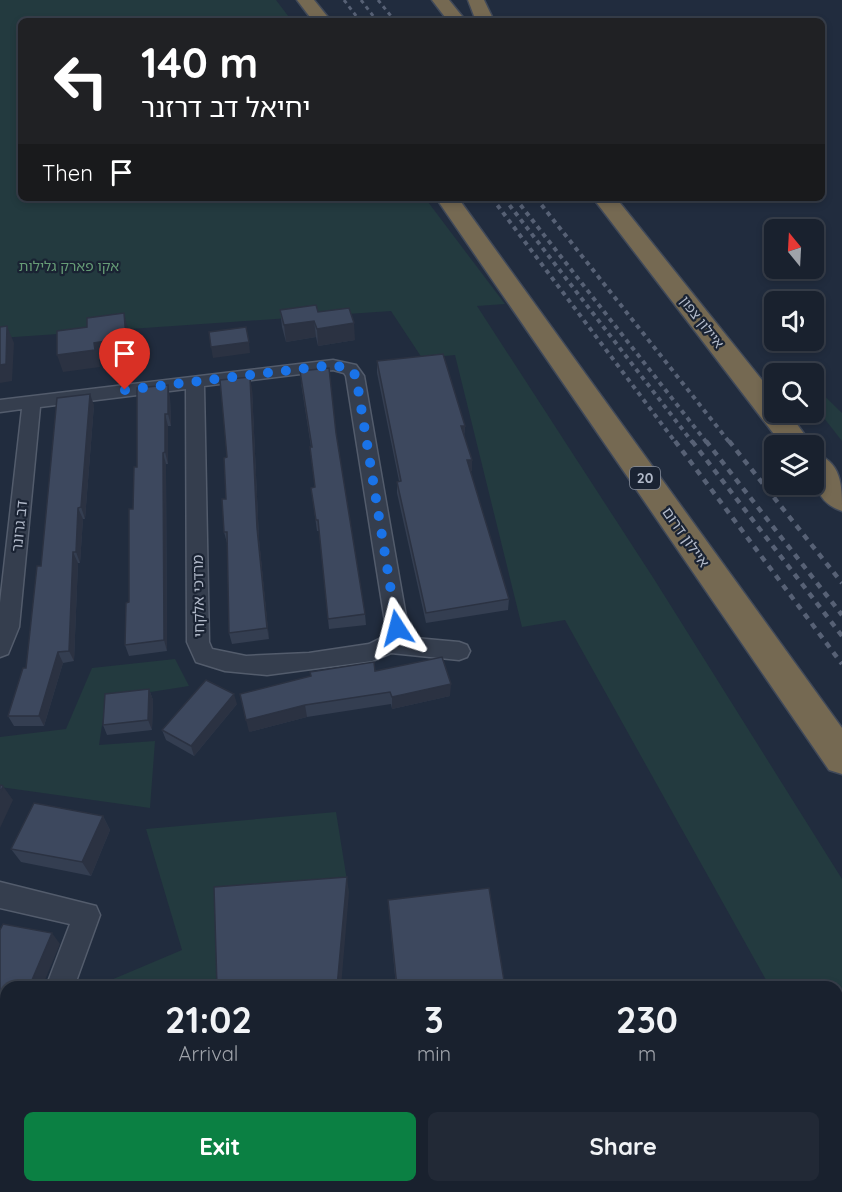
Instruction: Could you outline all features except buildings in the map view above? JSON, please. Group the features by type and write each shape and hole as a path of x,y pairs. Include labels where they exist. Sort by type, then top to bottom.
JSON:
{"highway":[{"path":"305,0 320,18"},
{"path":"440,0 455,18"},
{"path":"476,0 484,18"},
{"name":"איילון דרום","path":"449,201 842,758"},
{"name":"איילון צפון","path":"608,202 790,435"},
{"path":"824,477 842,500"}],"street":[{"path":"0,406 333,365 350,369 356,376 397,628 389,644"},
{"name":"מרדכי אלקחי","path":"195,382 198,642 204,656 224,663 261,668 372,652 389,644 459,651"},
{"name":"דב גרונר","path":"0,648 8,627 32,402"},
{"path":"0,895 87,915 62,981"}],"green space":[{"name":"אקו פארק גלילות","path":"0,0 276,0 290,18 18,18 18,201 427,201 505,304 477,306 654,579 842,879 842,981 767,981 565,620 522,627 455,355 422,358 391,311 0,338"},
{"path":"824,396 842,413 842,441 824,418"},
{"path":"175,659 189,686 106,699 99,745 155,741 150,808 0,787 0,737 66,729 92,668"},
{"path":"336,812 349,893 232,981 111,981 182,950 146,829"}],"railway":[{"path":"344,0 358,18"},
{"path":"361,0 375,18"},
{"path":"378,0 393,18"},
{"path":"494,201 676,443"},
{"path":"506,201 693,443"},
{"path":"517,201 707,443"},
{"path":"538,201 730,443"},
{"path":"675,441 842,664"},
{"path":"692,441 842,636"},
{"path":"706,441 842,615"},
{"path":"729,441 842,583"}],"route":[{"path":"125,390 333,365 350,369 356,376 397,628"}]}
